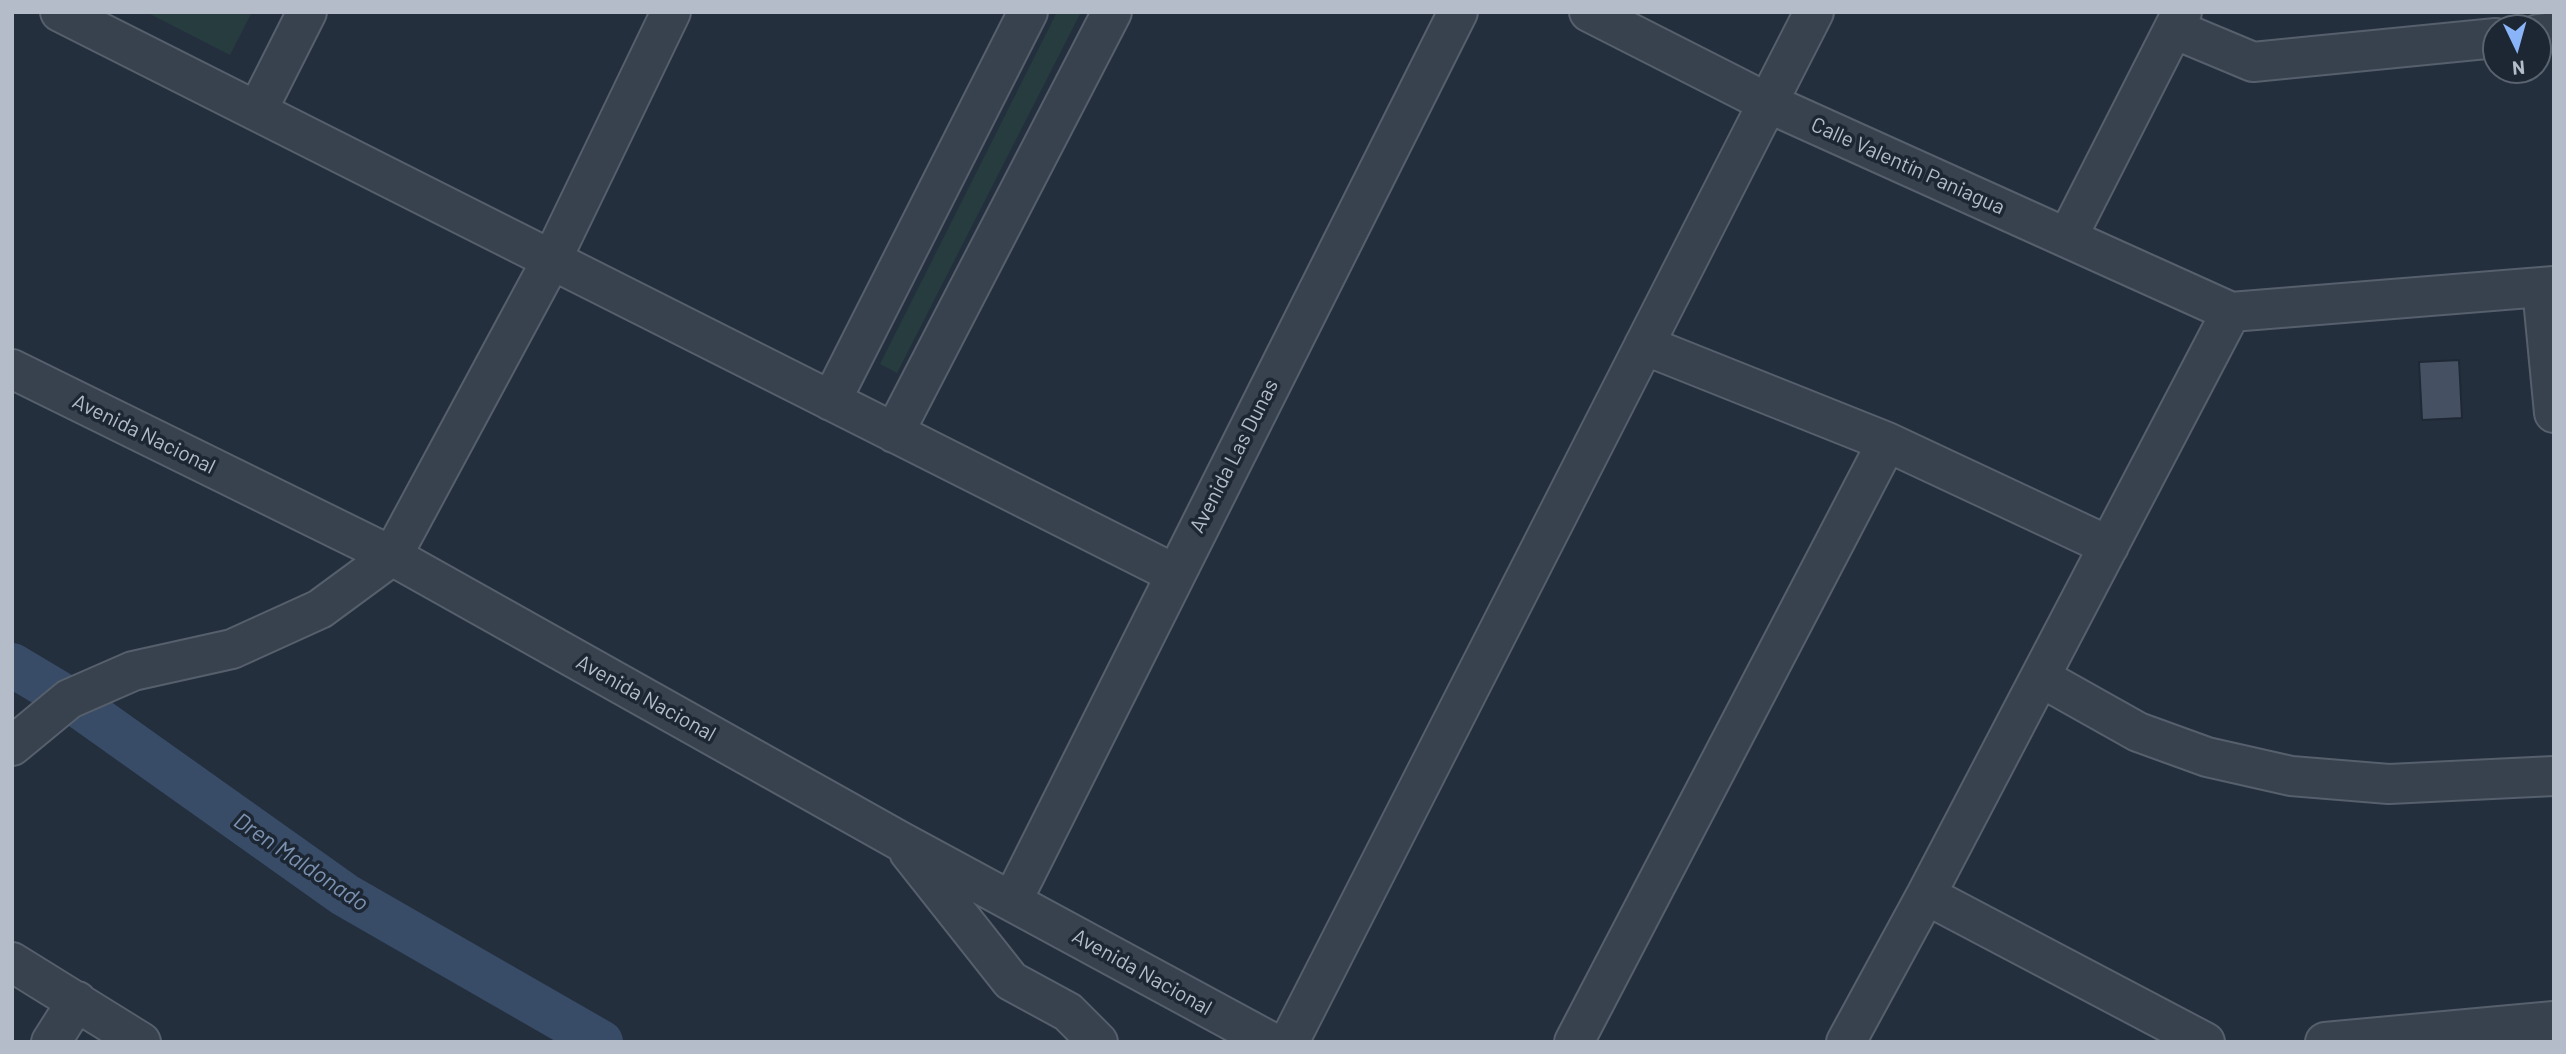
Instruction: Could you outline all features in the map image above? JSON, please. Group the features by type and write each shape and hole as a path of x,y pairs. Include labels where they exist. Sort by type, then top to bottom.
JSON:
{"street":[{"path":"60,12 1175,574"},
{"path":"257,111 307,12"},
{"path":"12,746 69,699 133,671 232,649 320,609 392,556 551,261 671,12"},
{"path":"831,401 1028,12"},
{"path":"894,433 1112,12"},
{"name":"Avenida Las Dunas","path":"1012,901 1458,12"},
{"name":"Calle Valentín Paniagua","path":"1588,12 1768,103 2231,312"},
{"path":"1289,1042 1814,12"},
{"path":"2067,238 2178,21 2253,62 2482,39"},
{"path":"1846,1042 1926,895 2231,312 2548,287 2554,412"},
{"path":"1644,345 1887,442 2109,546"},
{"name":"Avenida Nacional","path":"12,369 392,556 900,841 1272,1042"},
{"path":"1574,1042 1887,442"},
{"path":"2040,677 2138,732 2207,757 2291,776 2389,784 2554,776"},
{"path":"900,841 1011,981 1068,1013 1098,1042"},
{"path":"1926,895 2205,1042"},
{"path":"12,961 141,1042"},
{"path":"51,1042 77,1001"},
{"path":"2325,1042 2554,1021"}],"green space":[{"path":"146,12 252,12 230,55"},
{"path":"1057,12 1081,12 897,373 880,364"}],"building":[{"path":"2459,360 2462,418 2422,420 2419,362"}],"waterway":[{"name":"Dren Maldonado","path":"12,665 69,699 345,895 601,1042"}]}
